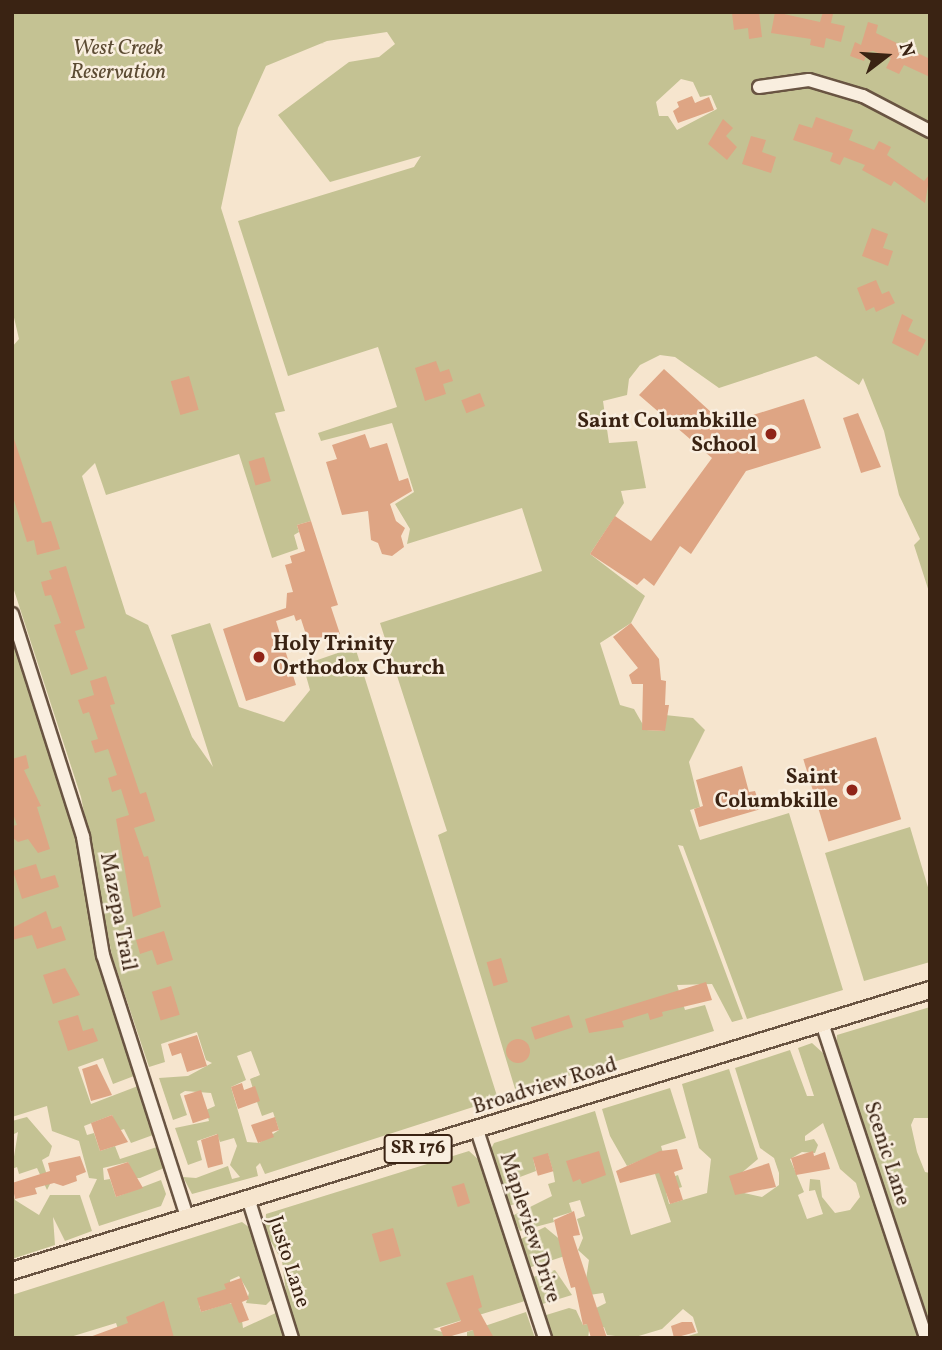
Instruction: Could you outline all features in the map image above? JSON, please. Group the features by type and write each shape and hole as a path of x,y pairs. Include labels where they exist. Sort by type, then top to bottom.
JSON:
{"main road":[{"name":"Broadview Road","path":"12,1271 930,990"}],"street":[{"path":"760,88 809,80 863,96 930,131"},
{"name":"Mazepa Trail","path":"12,614 83,836 103,955 187,1216"},
{"name":"Scenic Lane","path":"822,1023 926,1338"},
{"name":"Mapleview Drive","path":"477,1130 545,1338"},
{"name":"Justo Lane","path":"248,1199 292,1338"}],"green space":[{"name":"West Creek Reservation","path":"12,12 930,12 930,595 914,545 920,539 899,495 884,431 863,378 859,385 816,356 719,388 675,357 660,355 640,365 629,379 627,395 603,401 609,443 637,441 646,488 621,491 624,503 590,554 645,596 631,623 600,643 620,705 634,709 646,730 664,731 665,715 693,718 705,730 689,762 700,807 690,810 700,840 789,813 843,990 747,1019 683,846 678,845 743,1019 732,1022 712,984 677,985 685,1010 705,1005 714,1031 516,1092 438,835 447,831 380,623 542,571 522,508 407,544 410,529 395,504 414,492 392,423 321,441 318,433 397,407 378,347 288,376 238,221 414,167 421,156 330,182 278,115 349,62 379,57 395,44 387,32 327,41 266,66 238,128 221,208 285,411 275,413 311,521 297,525 299,532 294,535 298,549 272,558 239,454 106,495 95,463 82,476 126,614 148,625 192,737 213,767 171,635 210,623 239,707 284,722 310,690 303,665 355,647 498,1099 265,1174 260,1163 256,1167 258,1176 192,1194 183,1177 196,1178 228,1166 232,1179 240,1177 230,1165 237,1146 234,1138 220,1142 217,1134 197,1141 202,1160 188,1165 175,1128 209,1121 206,1110 215,1106 211,1093 185,1091 180,1094 187,1115 173,1120 159,1078 188,1076 212,1063 206,1060 197,1032 161,1044 165,1062 149,1067 112,956 81,797 12,584 12,347 19,339 12,309","holes":["681,79 693,82 700,97 711,95 717,109 677,130 668,116 659,116 656,102","251,1051 260,1075 250,1079 257,1102 262,1116 273,1112 279,1130 259,1143 247,1142 231,1087 246,1080 237,1056"]},
{"path":"12,630 78,838 99,963 134,1076 113,1084 103,1058 78,1067 91,1104 138,1086 153,1135 131,1143 124,1129 118,1131 112,1115 84,1126 87,1135 94,1133 100,1151 115,1146 120,1159 157,1147 164,1168 140,1178 133,1178 128,1162 103,1168 104,1180 110,1179 116,1197 161,1180 166,1194 161,1206 99,1226 89,1196 97,1179 89,1178 79,1141 52,1131 47,1106 12,1117"},
{"path":"910,827 930,894 930,962 864,981 825,853"},
{"path":"930,1007 930,1118 914,1118 911,1125 917,1152 925,1172 930,1173 930,1326 836,1047 837,1035"},
{"path":"812,1043 823,1053 920,1338 682,1338 698,1333 693,1317 683,1309 662,1329 632,1338 607,1335 604,1327 589,1331 588,1338 551,1338 543,1316 569,1308 576,1310 583,1325 599,1321 596,1308 606,1303 603,1293 589,1295 585,1286 589,1260 578,1250 583,1238 577,1219 585,1216 580,1200 569,1203 572,1212 553,1218 554,1222 520,1231 512,1216 552,1196 548,1184 555,1182 548,1154 533,1158 536,1171 520,1177 522,1202 508,1206 491,1149 494,1143 595,1111 631,1235 671,1222 655,1174 646,1158 627,1166 610,1136 602,1109 670,1088 686,1138 661,1146 670,1178 678,1175 682,1187 666,1192 669,1204 707,1193 711,1159 699,1148 682,1084 729,1069 758,1159 739,1175 735,1191 762,1197 779,1185 779,1173 774,1158 760,1148 735,1068 790,1050 807,1096 814,1096 798,1048","holes":["823,1123 840,1169 856,1183 860,1197 850,1210 835,1213 822,1197 820,1180 810,1179 809,1191 815,1190 823,1214 807,1219 798,1195 804,1192 790,1159 802,1152 815,1153 818,1145 814,1139 805,1141 805,1136"]},
{"path":"27,1117 52,1146 49,1156 42,1160 50,1184 47,1190 37,1168 19,1174 17,1167 12,1169 18,1132 12,1135 12,1121"},
{"path":"469,1151 479,1160 525,1301 433,1329 460,1338 300,1338 286,1293 282,1261 265,1231 266,1214"},
{"path":"12,1191 15,1200 39,1215 50,1195 80,1195 92,1231 65,1241 53,1217 55,1245 12,1259"},
{"path":"242,1222 250,1228 274,1297 266,1305 246,1303 249,1293 239,1276 230,1280 231,1293 199,1305 201,1312 229,1303 240,1306 243,1328 278,1312 286,1338 121,1338 116,1323 67,1338 12,1338 12,1295"},
{"path":"545,1227 563,1242 568,1255 528,1268 519,1240"},
{"path":"555,1270 572,1295 539,1305 530,1278"},
{"path":"526,1312 535,1338 467,1338 467,1332"}],"building":[{"path":"759,12 762,37 749,39 748,28 734,30 732,13"},
{"path":"775,12 820,22 823,12 833,14 831,23 845,26 841,42 826,38 824,48 810,45 811,39 771,33"},
{"path":"868,22 878,25 876,33 930,59 930,77 904,65 899,74 886,68 891,58 873,51 868,52 864,61 850,56 855,42 861,45"},
{"path":"692,96 695,103 709,97 714,110 678,123 673,111 679,107 677,102"},
{"path":"816,117 853,130 849,140 874,150 879,141 891,147 887,155 924,181 930,174 925,203 894,181 891,186 862,170 865,165 844,157 840,165 830,161 833,153 793,140 799,124 812,128"},
{"path":"723,119 733,128 726,136 737,147 727,160 708,144"},
{"path":"751,136 766,140 762,152 776,157 771,173 742,164"},
{"path":"872,228 888,234 883,248 893,251 888,266 862,256"},
{"path":"876,280 882,294 889,291 895,303 876,312 874,307 866,311 857,288"},
{"path":"902,314 913,320 908,331 926,340 918,356 892,343"},
{"path":"436,361 440,372 449,369 453,381 443,384 446,394 425,401 415,368"},
{"path":"664,369 724,424 804,399 821,448 746,471 691,554 680,546 654,586 644,578 637,585 590,554 615,516 651,541 712,458 639,395"},
{"path":"189,376 199,410 180,415 171,381"},
{"path":"480,393 485,406 466,413 461,400"},
{"path":"858,413 881,467 861,473 843,418"},
{"path":"12,433 42,523 51,521 60,549 37,555 34,540 27,542 12,494"},
{"path":"365,434 370,448 387,443 399,481 408,478 412,491 390,504 396,521 405,528 401,536 404,547 392,556 382,554 378,543 371,540 368,511 342,515 326,462 337,459 332,445"},
{"path":"264,457 271,481 256,485 249,461"},
{"path":"311,521 338,605 331,607 340,634 309,644 301,619 296,621 294,615 276,621 296,685 246,701 223,629 286,608 287,593 293,592 285,565 292,563 290,556 305,551 297,525"},
{"path":"66,566 85,628 75,631 88,669 71,675 54,625 61,623 51,595 45,596 41,582 52,579 49,571"},
{"path":"631,623 659,659 661,680 666,681 665,705 669,705 665,731 642,730 643,684 632,684 629,675 638,668 613,637"},
{"path":"106,676 115,704 110,705 140,794 146,792 155,821 134,828 144,857 148,856 161,907 133,917 116,819 129,815 121,789 112,792 108,778 117,775 108,749 95,753 91,741 98,739 89,712 83,714 78,700 94,695 90,681"},
{"name":"Saint Columbkille","path":"876,737 901,819 828,841 803,759"},
{"path":"26,755 29,768 24,770 41,806 37,807 50,849 38,853 28,839 18,842 12,837 12,826 17,825 12,811 12,759"},
{"path":"742,766 749,792 755,791 761,809 699,827 694,809 703,806 696,780"},
{"path":"36,864 41,879 55,875 59,887 22,899 13,871"},
{"path":"46,911 52,929 61,926 66,940 37,949 32,935 12,940 12,928"},
{"path":"164,931 173,960 157,965 152,950 140,954 136,940"},
{"path":"501,958 508,982 493,986 487,962"},
{"path":"65,968 80,995 53,1004 43,975"},
{"path":"706,982 712,1000 662,1012 663,1016 650,1020 648,1013 622,1021 624,1027 589,1033 585,1019"},
{"path":"171,986 180,1015 161,1021 152,992"},
{"path":"78,1015 83,1031 93,1028 98,1041 68,1051 58,1021"},
{"path":"569,1015 573,1027 535,1040 531,1027"},
{"path":"197,1035 207,1066 187,1072 181,1053 172,1056 168,1044"},
{"path":"518,1039 526,1043 530,1051 526,1059 518,1063 510,1059 506,1051 510,1043"},
{"path":"97,1064 112,1095 91,1101 82,1069"},
{"path":"242,1083 244,1090 255,1086 260,1101 238,1109 231,1087"},
{"path":"201,1090 210,1118 193,1123 184,1096"},
{"path":"112,1115 128,1142 100,1151 91,1123"},
{"path":"275,1117 279,1130 272,1132 274,1137 258,1143 251,1125"},
{"path":"218,1134 223,1164 208,1168 201,1140"},
{"path":"677,1149 683,1169 674,1172 683,1200 670,1204 659,1173 620,1183 616,1171 660,1151"},
{"path":"599,1151 606,1175 582,1184 580,1179 573,1182 566,1161"},
{"path":"813,1151 814,1156 825,1152 830,1169 796,1175 791,1158"},
{"path":"548,1153 553,1171 538,1176 533,1157"},
{"path":"80,1156 86,1172 76,1176 77,1181 63,1186 54,1183 35,1188 37,1194 15,1199 12,1183 50,1171 48,1163"},
{"path":"128,1162 143,1188 116,1197 107,1169"},
{"path":"769,1163 776,1187 735,1195 729,1176"},
{"path":"464,1183 470,1203 458,1207 452,1187"},
{"path":"574,1211 580,1235 573,1236 607,1338 591,1338 587,1324 583,1325 575,1287 571,1288 563,1260 554,1220"},
{"path":"393,1228 401,1256 380,1262 372,1234"},
{"path":"473,1275 482,1307 478,1309 494,1338 475,1338 473,1330 444,1338 440,1328 461,1321 446,1283"},
{"path":"241,1278 249,1299 242,1302 249,1320 239,1323 231,1303 201,1312 197,1298 226,1289 224,1284"},
{"path":"164,1301 174,1338 87,1338 128,1323 126,1317"},
{"path":"692,1322 696,1332 674,1338 671,1326"}],"place":[{"name":"Saint Columbkille School","path":"771,434"},
{"name":"Holy Trinity Orthodox Church","path":"259,657"},
{"name":"Saint Columbkille","path":"852,790"}]}
